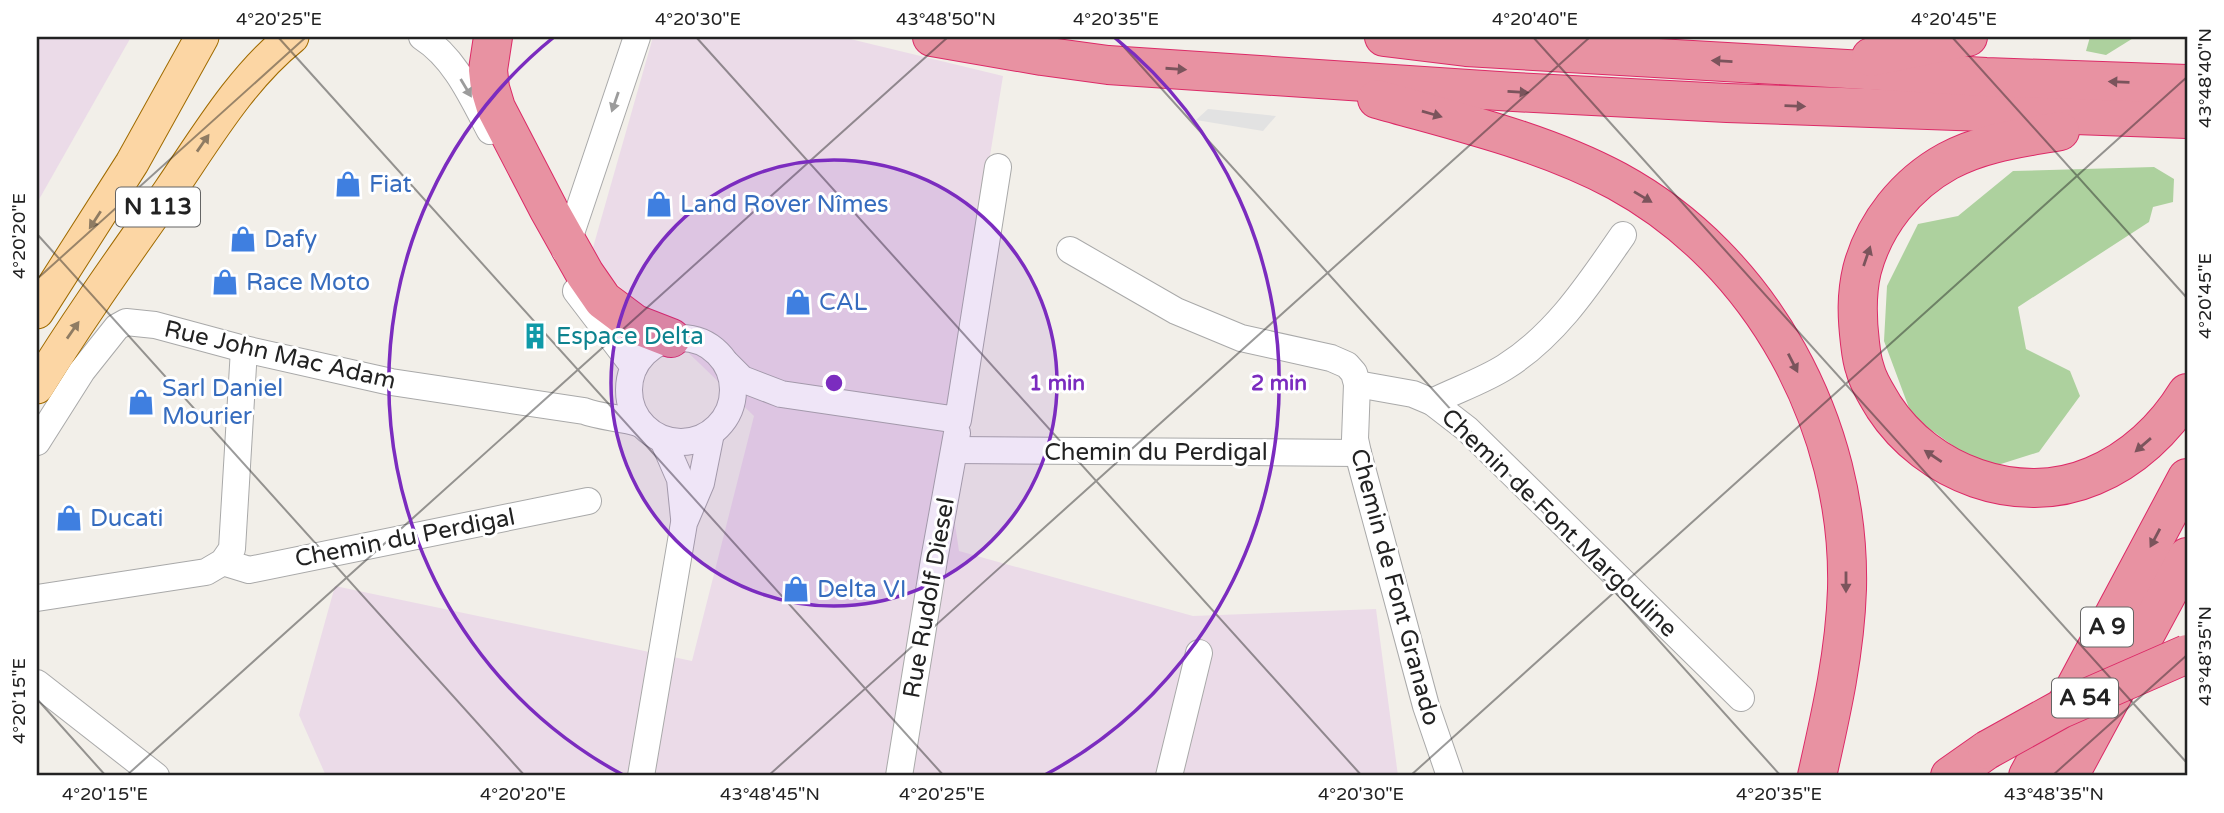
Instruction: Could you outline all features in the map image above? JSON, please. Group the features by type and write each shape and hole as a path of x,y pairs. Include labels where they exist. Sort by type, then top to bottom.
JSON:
{"highway":[{"path":"493,37 488,71 489,88 564,255 603,300 635,324 671,338"},
{"path":"932,37 1108,65 1514,92 1727,103 2187,119"},
{"path":"1384,37 1466,47 1986,77 2187,84"},
{"path":"1790,65 1854,60 1968,37"},
{"path":"1303,78 1536,145 1580,163 1652,202 1679,222 1700,240 1750,296 1790,355 1816,412 1836,481 1842,515 1847,587 1842,654 1817,776"},
{"path":"2132,117 1975,149 1929,173 1906,194 1889,211 1873,239 1859,282 1856,303 1865,370 1875,393 1890,416 1925,452 1970,477 1993,484 2019,487 2046,487 2071,482 2092,477 2113,466 2150,439 2169,419 2187,393"},
{"name":"A 9","path":"2028,776 2187,478"},
{"name":"A 9","path":"2073,770 2187,557"},
{"path":"2073,770 2187,595"},
{"name":"A 54","path":"1950,776 1987,750 2061,709 2187,653"}],"main road":[{"path":"132,163 141,116 180,37"},
{"name":"N 113","path":"37,312 132,163 202,37"},
{"name":"N 113","path":"37,387 63,344 228,106 277,49 292,37"}],"street":[{"path":"422,37 445,55 467,88 564,255 584,304 631,378 634,413 641,424 663,440 680,443 696,440 710,433 722,423 730,410 733,379 727,364"},
{"path":"564,255 637,37"},
{"name":"Rue Rudolf Diesel","path":"900,776 934,560 955,450 998,167"},
{"path":"1432,402 1505,367 1552,330 1590,283 1623,235"},
{"path":"1070,250 1176,311 1241,338 1331,358 1347,365 1354,373 1357,384"},
{"name":"Rue John Mac Adam","path":"37,442 82,371 117,327 126,322 155,326 391,382 584,411 641,424"},
{"path":"584,411 607,403 631,378 643,354 656,344 671,338 687,337 703,342 717,351 742,379 780,394 958,420"},
{"path":"37,598 206,572 223,562 232,549 244,349"},
{"name":"Chemin de Font Margouline","path":"1357,384 1413,394 1432,402 1467,429 1741,698"},
{"name":"Chemin de Font Granado","path":"1357,384 1354,424 1358,453 1426,706 1450,776"},
{"path":"730,410 780,394"},
{"path":"641,776 684,523 701,483 710,433"},
{"path":"663,440 680,479 684,523"},
{"name":"Chemin du Perdigal","path":"955,450 1358,453"},
{"name":"Chemin du Perdigal","path":"223,562 250,570 588,501"},
{"path":"1169,776 1199,653"},
{"path":"37,683 156,776"}],"shaded area":[{"path":"37,37 131,37 37,203"},
{"path":"653,37 842,37 1003,76 943,443 959,551 1193,616 1376,609 1398,776 326,776 299,715 335,586 692,661 754,416 590,258"},
{"path":"1208,109 1276,116 1263,131 1196,120"}],"green space":[{"path":"2090,37 2135,37 2106,55 2086,51"},
{"path":"2154,167 2174,179 2173,202 2153,207 2149,222 2018,307 2026,349 2070,371 2080,396 2039,452 1985,469 1912,416 1884,341 1887,286 1918,224 1958,216 2013,171"}],"place":[{"name":"Fiat","path":"348,184"},
{"name":"Land Rover Nîmes","path":"659,204"},
{"name":"Dafy","path":"243,239"},
{"name":"Race Moto","path":"225,282"},
{"name":"CAL","path":"798,302"},
{"name":"Espace Delta","path":"535,336"},
{"name":"Sarl Daniel Mourier","path":"141,402"},
{"name":"Ducati","path":"69,518"},
{"name":"Delta VI","path":"796,589"}]}
